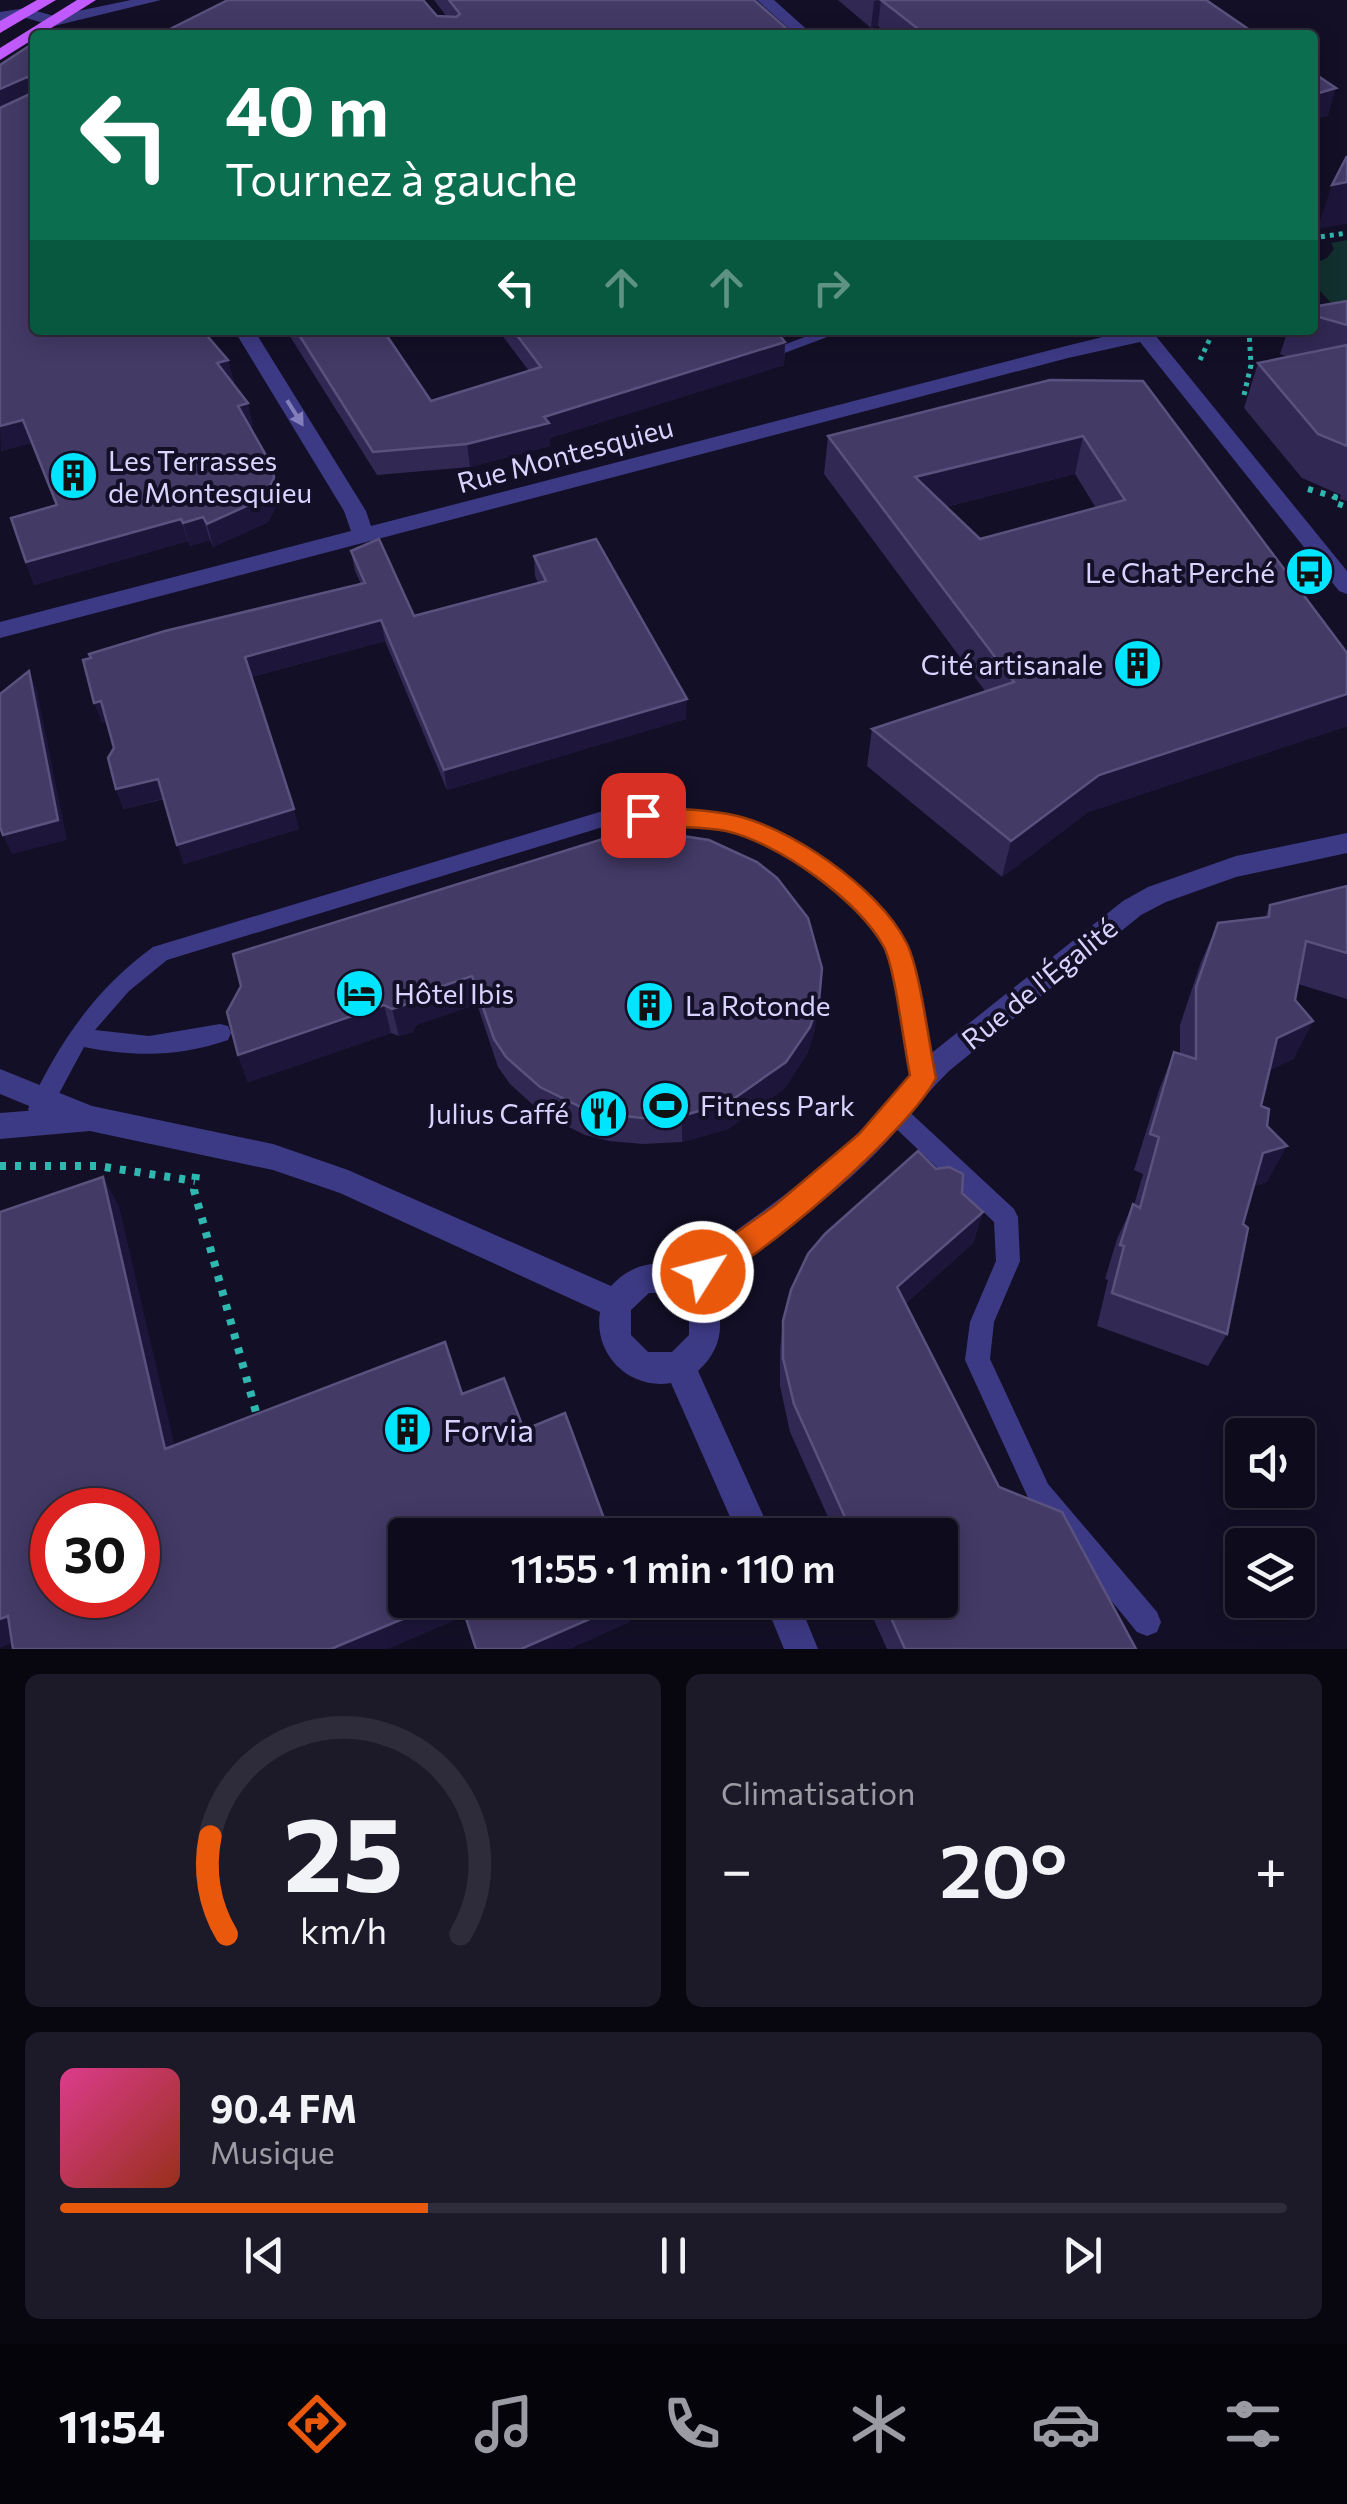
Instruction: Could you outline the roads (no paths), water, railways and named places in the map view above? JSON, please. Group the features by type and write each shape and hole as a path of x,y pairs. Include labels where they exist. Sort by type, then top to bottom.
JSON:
{"main road":[{"path":"0,28 48,0"},
{"path":"55,28 88,0"},
{"path":"0,55 30,40"}],"street":[{"path":"0,17 26,13 55,28 154,0"},
{"path":"764,0 800,30"},
{"path":"247,335 355,511 363,535"},
{"name":"Rue Montesquieu","path":"0,630 1136,335"},
{"path":"1146,335 1347,586"},
{"name":"Rue de l'Égalité","path":"685,1284 783,1214 868,1142 923,1078 1132,908 1166,887 1212,872 1347,843"},
{"path":"0,1081 39,1111"},
{"path":"0,1126 39,1111 198,1138 274,1157 348,1182 617,1304"},
{"path":"662,1278 685,1284 704,1306 706,1331 694,1356 679,1365 644,1367 618,1344 613,1329 617,1304 640,1282 662,1278"},
{"path":"679,1365 748,1518"},
{"path":"788,1618 801,1649"}],"lane":[{"path":"773,352 823,335"},
{"path":"39,1111 56,1068 78,1036 128,974 160,953 616,815 670,815 730,823 781,844 825,871 861,902 896,946 923,1078"},
{"path":"78,1036 150,1048 175,1046 220,1033"},
{"path":"893,1111 1006,1217 1008,1261 982,1322 977,1360 1039,1493 1147,1622"}],"place":[{"name":"Les Terrasses de Montesquieu","path":"73,476"},
{"name":"Le Chat Perché","path":"1310,572"},
{"name":"Cité artisanale","path":"1138,664"},
{"name":"Hôtel Ibis","path":"359,993"},
{"name":"La Rotonde","path":"650,1005"},
{"name":"Fitness Park","path":"665,1105"},
{"name":"Julius Caffé","path":"604,1113"},
{"name":"Forvia","path":"408,1429"}]}
